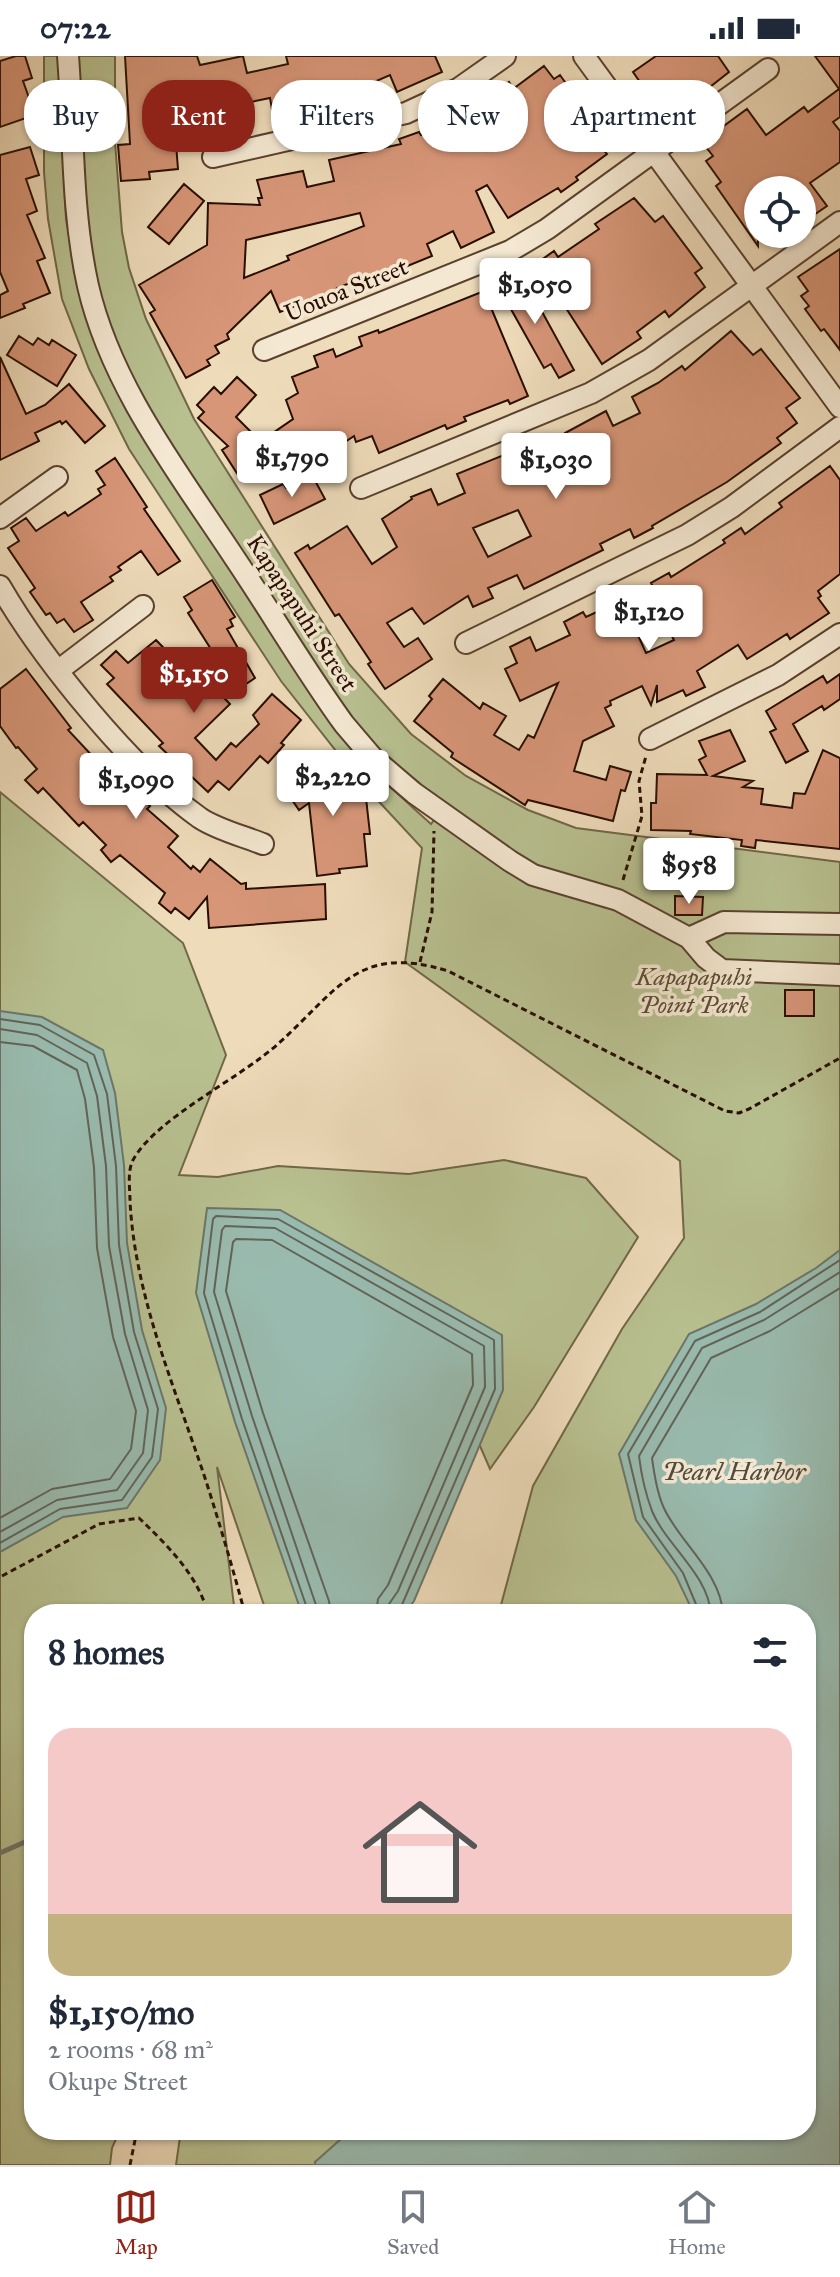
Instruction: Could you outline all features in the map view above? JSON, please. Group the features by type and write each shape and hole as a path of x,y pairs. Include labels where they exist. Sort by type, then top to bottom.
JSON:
{"street":[{"name":"Kapapapuhi Street","path":"68,56 71,147 80,246 88,288 114,359 136,406 159,443 344,724 373,758 414,793 533,875 618,900 689,938 706,958 722,970 840,975"},
{"path":"213,157 406,113 458,89 505,56"},
{"path":"584,56 840,407"},
{"name":"Uouoa Street","path":"264,350 510,251 547,229 768,69"},
{"path":"361,488 591,393 649,360 840,222"},
{"path":"466,643 687,535 732,507 840,427"},
{"path":"0,518 57,477"},
{"path":"0,586 14,611 82,700 147,772 202,820 263,844"},
{"path":"59,670 143,606"},
{"path":"650,739 778,675 840,634"},
{"path":"689,938 724,922 840,924"}],"path":[{"path":"618,900 642,816 639,781 650,739"},
{"path":"420,962 432,912 436,824"},
{"path":"242,1604 156,1332 140,1275 131,1225 131,1163 158,1131 260,1059 335,989 362,970 389,962 420,962 448,971 725,1111 739,1113 749,1109 840,1058"},
{"path":"2,1576 99,1524 139,1518 162,1540 200,1588 205,1604"},
{"path":"130,2165 135,2140"}],"green space":[{"path":"44,56 58,56 59,80 44,80"},
{"path":"77,56 115,56 115,80 78,80"},
{"name":"Kapapapuhi Point Park","path":"44,152 63,152 66,219 77,280 151,449 319,707 372,768 431,824 445,805 380,751 333,695 189,478 142,397 121,356 92,268 81,189 80,152 116,152 122,232 129,268 146,319 194,419 349,664 411,734 466,776 528,810 576,828 840,862 840,1304 768,1604 501,1604 533,1486 622,1329 684,1238 680,1161 405,962 422,848 358,779 281,681 129,449 89,369 62,299 48,219"},
{"path":"0,792 183,943 226,1055 179,1175 218,1177 278,1166 409,1174 504,1160 586,1178 638,1237 534,1407 490,1469 473,1430 328,1604 264,1604 217,1467 234,1604 24,1604 24,2140 116,2140 110,2165 0,2165"},
{"path":"180,2140 442,2140 376,2165 176,2165"}],"water":[{"path":"0,1011 42,1017 103,1050 115,1093 124,1165 127,1243 142,1330 166,1408 160,1460 127,1508 63,1517 0,1552"},
{"path":"207,1208 280,1210 502,1335 503,1390 412,1604 299,1604 235,1422 196,1293"},
{"name":"Pearl Harbor","path":"840,1250 840,2165 315,2165 340,2140 816,2140 816,1604 689,1604 676,1576 636,1520 619,1454 689,1334 756,1304"}],"building":[{"path":"25,56 32,78 23,81 24,119 0,127 0,61"},
{"path":"125,56 197,56 200,65 243,56 247,73 288,64 286,56 435,56 442,72 418,80 402,90 402,80 392,80 390,75 378,80 271,80 271,104 270,98 255,101 255,80 142,80 142,152 177,152 178,169 149,172 150,179 121,181 119,152 126,152 126,144 130,144"},
{"path":"656,56 718,56 729,72 719,80 639,80 633,72"},
{"path":"815,56 840,56 840,117 833,122 840,131 840,162 816,179 816,176 744,176 744,226 716,186 721,182 706,161 713,156 710,152 725,152 725,125 747,109 766,135 804,107 808,112 839,89"},
{"path":"544,66 554,79 560,75 564,80 544,80 544,152 607,154 561,192 558,188 508,218 487,185 476,191 494,232 461,248 453,231 427,244 432,256 388,274 386,269 337,288 340,296 320,303 318,297 280,312 271,291 227,334 229,339 215,346 219,353 207,360 210,365 186,378 150,313 155,310 139,285 207,245 208,203 260,205 258,198 262,198 257,180 303,171 307,187 334,181 329,160 365,152 402,152 402,138 418,132 418,152 528,152 528,80 525,80","holes":["360,213 364,226 287,256 289,260 244,278 246,240"]},
{"path":"24,149 24,152 32,152 39,175 26,179 37,211 27,215 45,258 37,261 50,293 0,318 0,295 8,291 0,272 0,155"},
{"path":"184,184 204,201 169,244 148,227"},
{"path":"816,191 827,206 816,214"},
{"path":"634,198 655,222 663,216 702,268 695,273 705,287 669,317 665,311 637,332 641,338 602,364 537,263 554,251 558,257 599,229 595,224"},
{"path":"840,249 840,350 805,309 809,306 801,296 808,291 798,277"},
{"path":"513,275 521,293 529,288 574,370 559,378 551,364 544,368 494,283"},
{"path":"484,291 528,396 510,404 508,400 464,417 466,421 447,429 445,425 379,453 372,436 356,442 354,436 311,465 297,444 242,481 222,450 228,446 198,418 204,412 197,405 214,387 221,394 237,377 256,395 236,417 254,435 259,432 264,439 293,419 286,400 298,393 292,377 318,367 314,356 333,349 336,357 362,346 359,337 378,330 379,333"},
{"path":"731,331 753,355 761,349 800,398 786,408 797,423 777,438 781,443 727,482 634,538 630,529 600,544 603,550 524,589 517,575 488,588 493,598 473,607 468,596 424,624 412,608 387,623 404,647 418,638 432,659 385,689 368,664 371,662 339,614 335,616 295,553 308,545 310,549 347,526 372,564 397,547 382,519 411,497 431,489 438,505 465,493 457,474 536,442 543,458 570,445 565,433 606,411 613,426 640,413 632,397 682,366 685,370","holes":["518,510 531,536 488,557 473,528"]},
{"path":"19,336 33,345 38,338 49,345 52,340 76,355 57,386 7,355"},
{"path":"0,357 26,414 45,405 69,384 105,426 85,443 66,421 62,424 60,421 35,433 39,441 0,460"},
{"path":"115,458 147,507 144,509 180,561 158,575 141,551 118,567 121,570 110,577 113,581 81,602 93,620 74,632 64,619 57,623 50,613 46,615 30,592 35,588 8,548 19,541 11,528 26,518 36,531 65,512 68,516 101,494 98,489 105,485 96,471"},
{"path":"830,466 840,480 840,574 818,591 821,596 818,598 829,613 790,639 787,634 747,659 738,645 697,671 705,687 686,696 683,690 657,702 657,685 651,705 642,686 610,701 611,705 605,708 614,726 583,741 574,771 606,780 610,766 631,772 625,791 621,790 613,821 528,800 525,805 451,757 453,753 414,721 443,679 480,709 483,703 506,716 494,735 519,750 528,735 534,738 558,683 520,701 505,669 517,663 510,647 530,637 536,651 570,635 564,622 583,612 586,617 614,604 621,619 629,615 646,653 674,640 655,605 661,602 651,583 669,573 671,577 725,543 723,540 741,528 745,534 782,507 779,503"},
{"path":"312,475 325,499 274,524 260,495 283,484 286,488"},
{"path":"212,580 235,617 230,620 233,626 227,629 255,678 237,690 188,613 192,610 184,597"},
{"path":"156,640 184,669 190,663 230,704 195,738 216,760 231,743 236,747 259,724 253,715 272,694 301,720 268,763 260,756 229,790 218,781 208,792 159,746 163,743 107,684 114,678 101,665 116,651 128,663"},
{"path":"26,669 71,728 68,730 178,836 168,847 191,869 193,866 200,872 210,859 241,884 246,883 246,889 325,884 326,919 209,928 207,897 189,919 175,908 171,913 159,903 165,893 120,855 111,862 101,850 106,845 83,822 79,826 43,788 38,793 25,780 37,769 0,726 0,689"},
{"path":"840,674 840,699 793,724 808,751 786,763 770,732 776,729 766,711 823,676 827,683"},
{"path":"730,730 745,761 713,776 753,781 743,787 763,789 761,804 792,808 794,793 805,794 823,750 840,758 840,849 756,840 755,848 741,846 742,840 690,834 691,831 651,830 651,803 656,803 657,774 707,775 699,760 706,756 699,741"},
{"path":"332,757 359,798 366,798 370,834 364,834 367,866 339,869 340,873 317,876 309,803 299,810 284,788"},
{"path":"675,896 703,897 702,915 675,915"},
{"path":"785,990 814,990 814,1016 785,1016"}],"waterway":[{"path":"0,1853 24,1842"}]}
